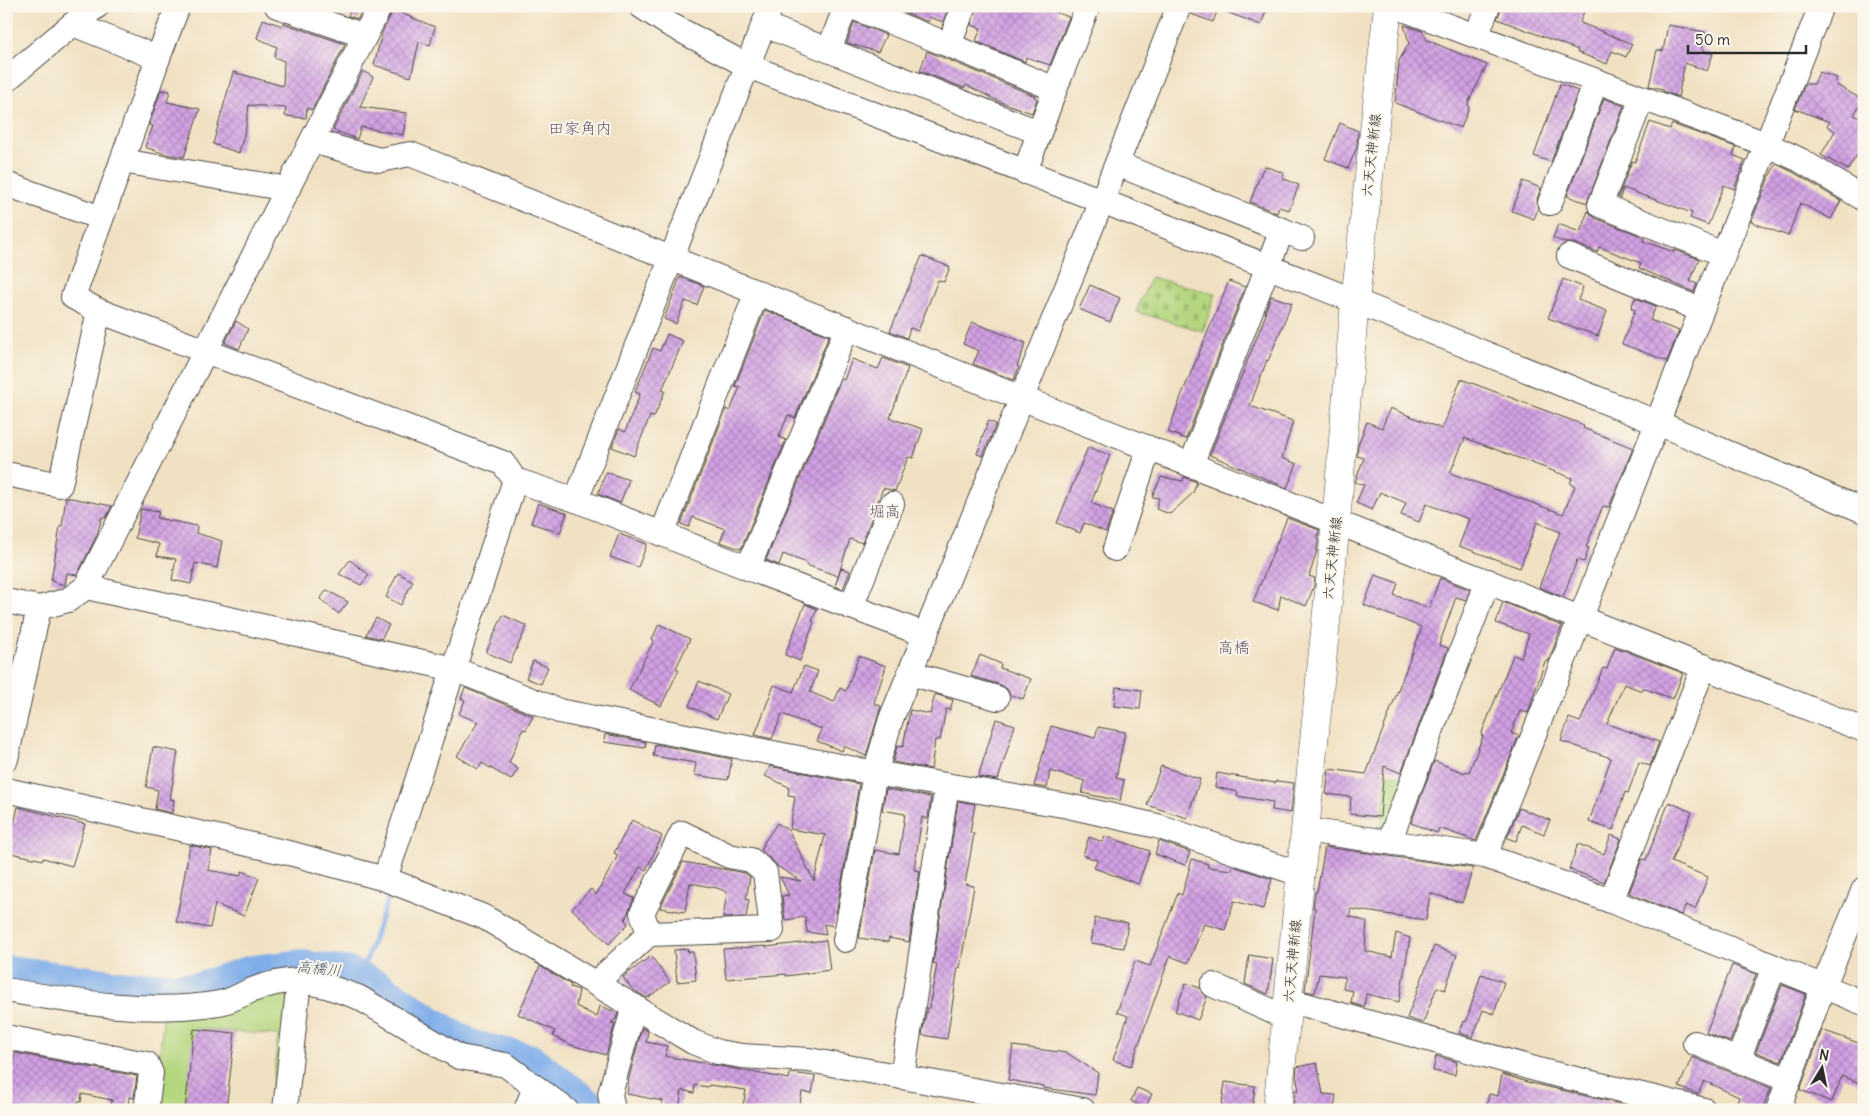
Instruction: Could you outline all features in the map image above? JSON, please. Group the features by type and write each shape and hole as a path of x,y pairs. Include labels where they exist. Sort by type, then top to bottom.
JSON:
{"main road":[{"name":"六天天神新線","path":"1277,1110 1336,522 1355,301 1388,6"}],"street":[{"path":"6,80 97,6"},
{"path":"178,6 73,297 99,311 503,463 515,480 576,500 748,568 926,635"},
{"path":"277,6 365,36"},
{"path":"6,601 39,608 68,600 86,587 380,6"},
{"path":"641,6 667,23 748,66 1102,201 1355,301 1658,423 1864,511"},
{"path":"829,50 848,6 1055,89"},
{"path":"949,45 964,6"},
{"path":"1025,172 1038,132 1088,6"},
{"path":"845,940 875,772 890,719 926,635 1117,164 1179,6"},
{"path":"1395,6 1766,144 1800,160 1864,199"},
{"path":"1476,36 1488,6"},
{"path":"1484,856 1658,423 1821,6"},
{"path":"576,500 768,16 829,50 1038,132"},
{"path":"73,24 158,58"},
{"path":"1550,203 1596,81"},
{"path":"1642,98 1600,205 1723,254"},
{"path":"312,140 380,160 410,154 1190,465 1581,617 1864,730"},
{"path":"122,162 288,189"},
{"path":"1117,164 1292,234 1268,267 1190,465"},
{"path":"6,184 101,218"},
{"path":"1569,256 1701,310"},
{"path":"662,534 757,292"},
{"path":"6,474 60,485 99,311"},
{"path":"748,568 847,328"},
{"path":"1115,549 1149,448"},
{"path":"385,879 515,480"},
{"path":"851,607 892,504"},
{"path":"1389,842 1488,581"},
{"path":"86,587 454,668 559,711 875,772 1068,806 1157,826 1300,874"},
{"path":"6,759 14,683 39,608"},
{"path":"1611,901 1704,666"},
{"path":"910,673 997,698"},
{"path":"902,1077 947,785"},
{"path":"6,790 293,854 385,879 484,917 693,1042 718,1052 742,1056 810,1060 1083,1110"},
{"path":"1305,830 1484,856 1611,901 1864,1003"},
{"path":"596,983 649,934 772,930 765,872 751,860 729,856 682,833 642,913 649,934"},
{"path":"1778,1110 1823,987 1864,889"},
{"path":"1738,1060 1774,967"},
{"path":"6,990 72,1001 132,1006 183,1007 221,1003 253,989 280,982 299,980 326,986 358,997 459,1058 506,1065 566,1110"},
{"path":"285,1110 299,980"},
{"path":"1213,985 1287,1009 1704,1110"},
{"path":"613,1110 610,1094 634,1006"},
{"path":"6,1037 147,1064 151,1073 146,1110"},
{"path":"1695,1043 1789,1080"},
{"path":"526,1110 535,1087"}],"green space":[{"path":"1151,277 1216,294 1203,331 1136,312"},
{"path":"1386,773 1410,779 1381,833"},
{"path":"290,988 278,1110 270,1110 278,1035 195,1029 185,1110 154,1110 164,1012"}],"building":[{"path":"352,6 364,6 358,19 348,16"},
{"path":"888,6 949,6 943,22 929,17 928,22"},
{"path":"977,6 1060,6 1057,13 1069,17 1050,65 1026,57 1025,62 976,41 981,28 971,25"},
{"path":"1192,6 1268,6 1261,25 1218,9 1213,22 1191,14"},
{"path":"1502,6 1586,6 1581,23 1632,44 1626,57 1612,51 1607,64 1577,52 1578,50 1497,19"},
{"path":"393,10 435,27 430,45 419,42 411,77 374,65 382,33"},
{"path":"263,19 282,26 283,23 345,44 312,110 307,108 306,118 285,116 286,108 249,105 246,127 239,153 213,144 233,72 283,86 284,61 274,57 277,47 257,38"},
{"path":"854,22 886,35 878,52 847,43"},
{"path":"1404,25 1422,31 1427,40 1487,65 1468,103 1469,108 1461,128 1395,103 1399,61 1409,43"},
{"path":"1668,25 1705,32 1702,50 1713,54 1707,71 1685,63 1678,97 1663,91 1663,89 1649,86 1657,50 1663,51"},
{"path":"927,51 1035,96 1037,99 1032,113 998,101 966,85 964,88 920,71"},
{"path":"363,71 373,77 360,107 407,113 403,135 361,127 357,139 333,130"},
{"path":"1819,72 1837,78 1835,84 1863,100 1854,115 1864,121 1864,143 1848,170 1821,155 1835,131 1827,126 1830,122 1795,109 1805,84 1814,84"},
{"path":"1560,84 1578,91 1551,162 1534,156"},
{"path":"161,90 170,91 167,102 200,109 184,157 165,154 145,147 153,126 149,125"},
{"path":"1604,98 1624,106 1587,203 1567,196"},
{"path":"1650,122 1670,129 1672,124 1736,147 1733,155 1745,160 1734,189 1724,185 1708,225 1690,218 1692,213 1623,188 1620,198 1618,197 1632,161 1635,162"},
{"path":"1340,123 1358,131 1357,147 1348,168 1325,159"},
{"path":"1776,164 1841,201 1831,219 1800,203 1788,236 1751,222"},
{"path":"1264,166 1284,173 1282,178 1299,185 1289,210 1279,207 1277,213 1250,202"},
{"path":"1523,181 1541,188 1537,199 1538,209 1534,219 1512,211"},
{"path":"1588,211 1595,218 1644,237 1643,241 1699,259 1690,281 1697,284 1694,292 1639,268 1641,263 1599,247 1597,252 1574,243 1566,243 1553,238 1558,224 1580,232"},
{"path":"922,256 950,267 944,282 938,280 918,331 910,328 907,338 890,331"},
{"path":"680,277 704,286 697,305 685,301 676,324 664,319"},
{"path":"1563,279 1583,287 1578,300 1607,311 1598,336 1548,318"},
{"path":"1229,281 1245,287 1186,439 1168,432"},
{"path":"1090,285 1120,298 1110,322 1079,309"},
{"path":"1271,296 1292,303 1267,360 1250,406 1293,421 1282,458 1297,464 1287,488 1210,455 1266,314"},
{"path":"1635,298 1656,306 1650,320 1679,331 1667,361 1622,344 1635,310 1631,308"},
{"path":"765,310 829,336 795,418 788,415 779,437 786,440 741,549 720,542 725,529 693,517 689,527 681,524 726,409 730,411 740,387 735,386"},
{"path":"236,321 248,329 239,349 225,343"},
{"path":"972,322 1026,343 1014,380 973,364 979,351 963,344"},
{"path":"667,334 683,341 662,390 665,391 654,417 650,416 634,456 612,447 619,429 625,432 640,394 635,392 653,348 660,351"},
{"path":"883,358 908,368 890,418 923,429 913,458 908,457 895,491 883,488 862,543 850,539 838,576 806,565 807,563 783,554 779,565 766,560 841,379 844,380 852,359 878,369"},
{"path":"1461,379 1584,425 1583,428 1633,448 1609,507 1603,506 1586,547 1589,548 1584,562 1577,560 1563,597 1539,587 1560,532 1537,522 1520,568 1459,546 1469,519 1426,504 1419,522 1401,515 1406,503 1380,492 1372,510 1356,503 1364,485 1355,482 1364,458 1357,456 1358,445 1367,422 1382,428 1390,408 1442,429","holes":["1465,438 1572,478 1570,484 1575,486 1563,514 1450,473"]},
{"path":"988,421 996,424 983,456 977,454"},
{"path":"1088,447 1110,455 1091,503 1113,512 1106,532 1084,523 1080,533 1057,523"},
{"path":"606,472 629,480 620,503 598,494"},
{"path":"1161,477 1183,481 1184,477 1197,482 1193,493 1170,514 1156,509 1159,498 1152,497"},
{"path":"66,497 112,506 106,518 102,517 97,535 77,575 67,573 65,585 51,581"},
{"path":"538,503 567,513 560,533 531,523"},
{"path":"141,509 159,512 157,518 197,526 196,533 222,541 217,568 195,563 191,584 172,580 176,559 157,556 159,544 135,538"},
{"path":"1287,518 1319,530 1317,551 1309,576 1315,578 1306,606 1281,595 1278,610 1253,602"},
{"path":"619,534 647,544 638,567 610,557"},
{"path":"350,560 369,575 361,585 339,574"},
{"path":"841,568 850,571 843,589 835,586"},
{"path":"398,573 413,581 401,605 386,597"},
{"path":"1375,575 1398,583 1394,595 1429,608 1440,578 1470,590 1466,600 1456,597 1439,645 1448,648 1401,773 1384,766 1380,817 1350,814 1351,797 1326,794 1329,769 1366,774 1421,630 1421,627 1364,605"},
{"path":"327,590 348,602 339,614 320,599"},
{"path":"1503,602 1562,626 1548,662 1545,661 1528,713 1520,711 1511,733 1519,736 1476,841 1439,828 1437,833 1411,823 1434,761 1465,773 1466,771 1469,772 1483,736 1481,735 1513,655 1521,658 1529,634 1496,623"},
{"path":"805,604 817,609 800,661 785,655"},
{"path":"503,615 527,626 510,663 486,652"},
{"path":"376,618 389,625 381,639 366,635"},
{"path":"659,624 690,639 676,668 679,670 661,706 629,690 654,640 652,639"},
{"path":"1615,647 1683,673 1673,699 1643,688 1642,691 1624,684 1607,724 1659,742 1650,766 1639,762 1628,793 1625,792 1613,830 1589,822 1611,758 1561,741 1569,718 1580,722 1603,668 1607,669"},
{"path":"980,655 1001,664 1000,668 1031,679 1023,699 1010,695 1007,689 1001,685 971,676"},
{"path":"859,656 886,666 874,703 881,706 866,756 844,746 842,751 817,741 822,729 782,714 772,739 755,735 774,685 793,692 804,666 818,671 810,692 834,702 840,688 846,691"},
{"path":"533,661 548,667 541,684 526,678"},
{"path":"699,681 728,694 717,719 689,706"},
{"path":"1116,687 1142,690 1140,709 1114,706"},
{"path":"465,688 533,716 526,730 523,729 509,763 518,769 511,780 482,763 478,769 457,756 478,722 459,714 465,700 461,698"},
{"path":"935,694 953,700 950,710 946,709 940,740 935,740 931,769 893,762 897,746 903,747 910,710 930,714"},
{"path":"996,719 1015,725 998,780 978,777"},
{"path":"1051,726 1095,738 1098,727 1125,732 1116,778 1124,780 1120,801 1082,793 1085,781 1050,771 1047,788 1034,786"},
{"path":"605,734 646,742 645,748 604,742"},
{"path":"655,744 732,759 728,780 694,775 696,763 653,756"},
{"path":"153,747 178,752 170,799 174,800 172,813 155,809 158,790 146,787"},
{"path":"770,766 859,784 834,926 824,924 826,935 807,932 805,917 785,920 782,896 789,895 780,877 801,881 777,866 761,850 777,823 789,831 814,881 825,835 790,829 795,796 788,795 789,787 765,776"},
{"path":"1161,766 1200,779 1187,818 1147,805"},
{"path":"1217,773 1275,783 1276,781 1294,783 1291,813 1272,810 1273,802 1237,796 1238,792 1215,787"},
{"path":"886,789 931,797 928,819 922,817 914,870 920,871 909,942 889,938 888,942 859,938 875,850 899,854 905,814 882,810"},
{"path":"958,801 975,804 970,833 974,834 965,884 974,886 960,968 958,967 947,1039 922,1035 937,964 933,963"},
{"path":"1669,802 1692,812 1671,862 1708,877 1695,909 1686,905 1681,915 1629,893 1642,859 1646,860"},
{"path":"18,807 85,824 72,866 43,858 43,860 6,852 6,820 14,824"},
{"path":"1519,808 1550,820 1544,834 1522,825 1516,841 1507,838"},
{"path":"632,820 662,836 646,870 640,867 625,894 634,898 625,920 628,924 609,944 572,909 591,889 596,895 618,855 614,853"},
{"path":"1611,835 1621,839 1604,882 1569,869 1578,844 1604,854"},
{"path":"1105,836 1150,851 1138,884 1094,868 1097,860 1083,855 1089,837 1103,842"},
{"path":"1159,841 1190,852 1185,865 1155,854"},
{"path":"190,845 212,850 208,870 240,876 242,871 259,878 244,916 215,904 210,928 176,922"},
{"path":"1325,847 1473,868 1462,903 1430,893 1426,920 1351,909 1349,916 1367,922 1365,951 1392,957 1396,933 1410,938 1399,1002 1366,994 1364,1007 1351,1003 1353,991 1343,989 1345,977 1319,974 1315,993 1305,991 1315,908 1313,908 1315,892 1317,892"},
{"path":"1192,859 1208,864 1207,867 1232,870 1233,866 1272,879 1263,909 1234,901 1225,930 1204,924 1188,963 1170,956 1131,1066 1113,1060 1128,1016 1117,1012 1135,961 1150,966 1178,893 1182,895"},
{"path":"683,862 745,873 750,877 746,899 749,900 746,917 723,918 727,892 717,888 690,883 685,912 660,908"},
{"path":"1095,918 1128,923 1124,948 1091,943"},
{"path":"826,940 830,970 786,976 786,974 726,979 723,949 766,947"},
{"path":"1434,946 1457,955 1445,990 1437,987 1423,1023 1407,1018"},
{"path":"687,949 688,952 693,952 696,980 677,982 674,950"},
{"path":"1249,955 1273,959 1268,994 1245,984"},
{"path":"651,956 670,982 647,998 632,989 623,977"},
{"path":"1732,965 1756,974 1730,1042 1706,1033"},
{"path":"540,966 571,985 570,987 579,990 576,1006 597,1017 600,1006 618,1013 616,1019 611,1023 615,1023 606,1055 571,1045 553,1036 555,1031 518,1014"},
{"path":"1481,974 1504,982 1494,1014 1483,1010 1473,1037 1459,1033 1464,1021 1466,1022"},
{"path":"1186,983 1200,988 1207,997 1198,1020 1175,1011"},
{"path":"1782,985 1806,994 1781,1062 1756,1052"},
{"path":"642,1028 648,1031 646,1042 667,1046 665,1056 789,1079 790,1073 815,1076 812,1093 802,1092 799,1110 742,1110 746,1090 695,1085 694,1093 682,1090 679,1110 661,1110 663,1101 627,1094 629,1078"},
{"path":"194,1029 235,1033 226,1110 185,1110"},
{"path":"1822,1030 1864,1045 1864,1085 1842,1076 1832,1102 1800,1090"},
{"path":"1013,1046 1067,1053 1098,1073 1095,1095 1043,1088 1043,1086 1008,1080"},
{"path":"15,1053 137,1076 134,1098 129,1097 128,1110 111,1107 112,1100 82,1094 77,1110 6,1110 6,1065 13,1066"},
{"path":"1436,1056 1457,1062 1455,1075 1433,1071"},
{"path":"1692,1057 1771,1088 1762,1110 1753,1110 1737,1103 1739,1097 1704,1081 1698,1094 1679,1087"},
{"path":"1317,1063 1323,1094 1336,1095 1334,1110 1293,1110 1295,1090 1299,1090 1296,1076 1297,1067"},
{"path":"1502,1074 1527,1082 1637,1108 1637,1110 1565,1110 1537,1106 1537,1110 1486,1110 1489,1094 1498,1096"},
{"path":"1225,1082 1255,1086 1252,1110 1221,1110"},
{"path":"1137,1088 1152,1094 1145,1108 1131,1101"}],"waterway":[{"path":"356,974 367,958 392,888"},
{"name":"高橋川","path":"6,969 124,985 197,987 249,970 300,964 348,971 381,986 451,1033 475,1045 531,1058 592,1105 595,1110"}],"district":[{"name":"田家角内","path":"580,128"},
{"name":"堀高","path":"885,511"},
{"name":"高橋","path":"1234,647"}]}
